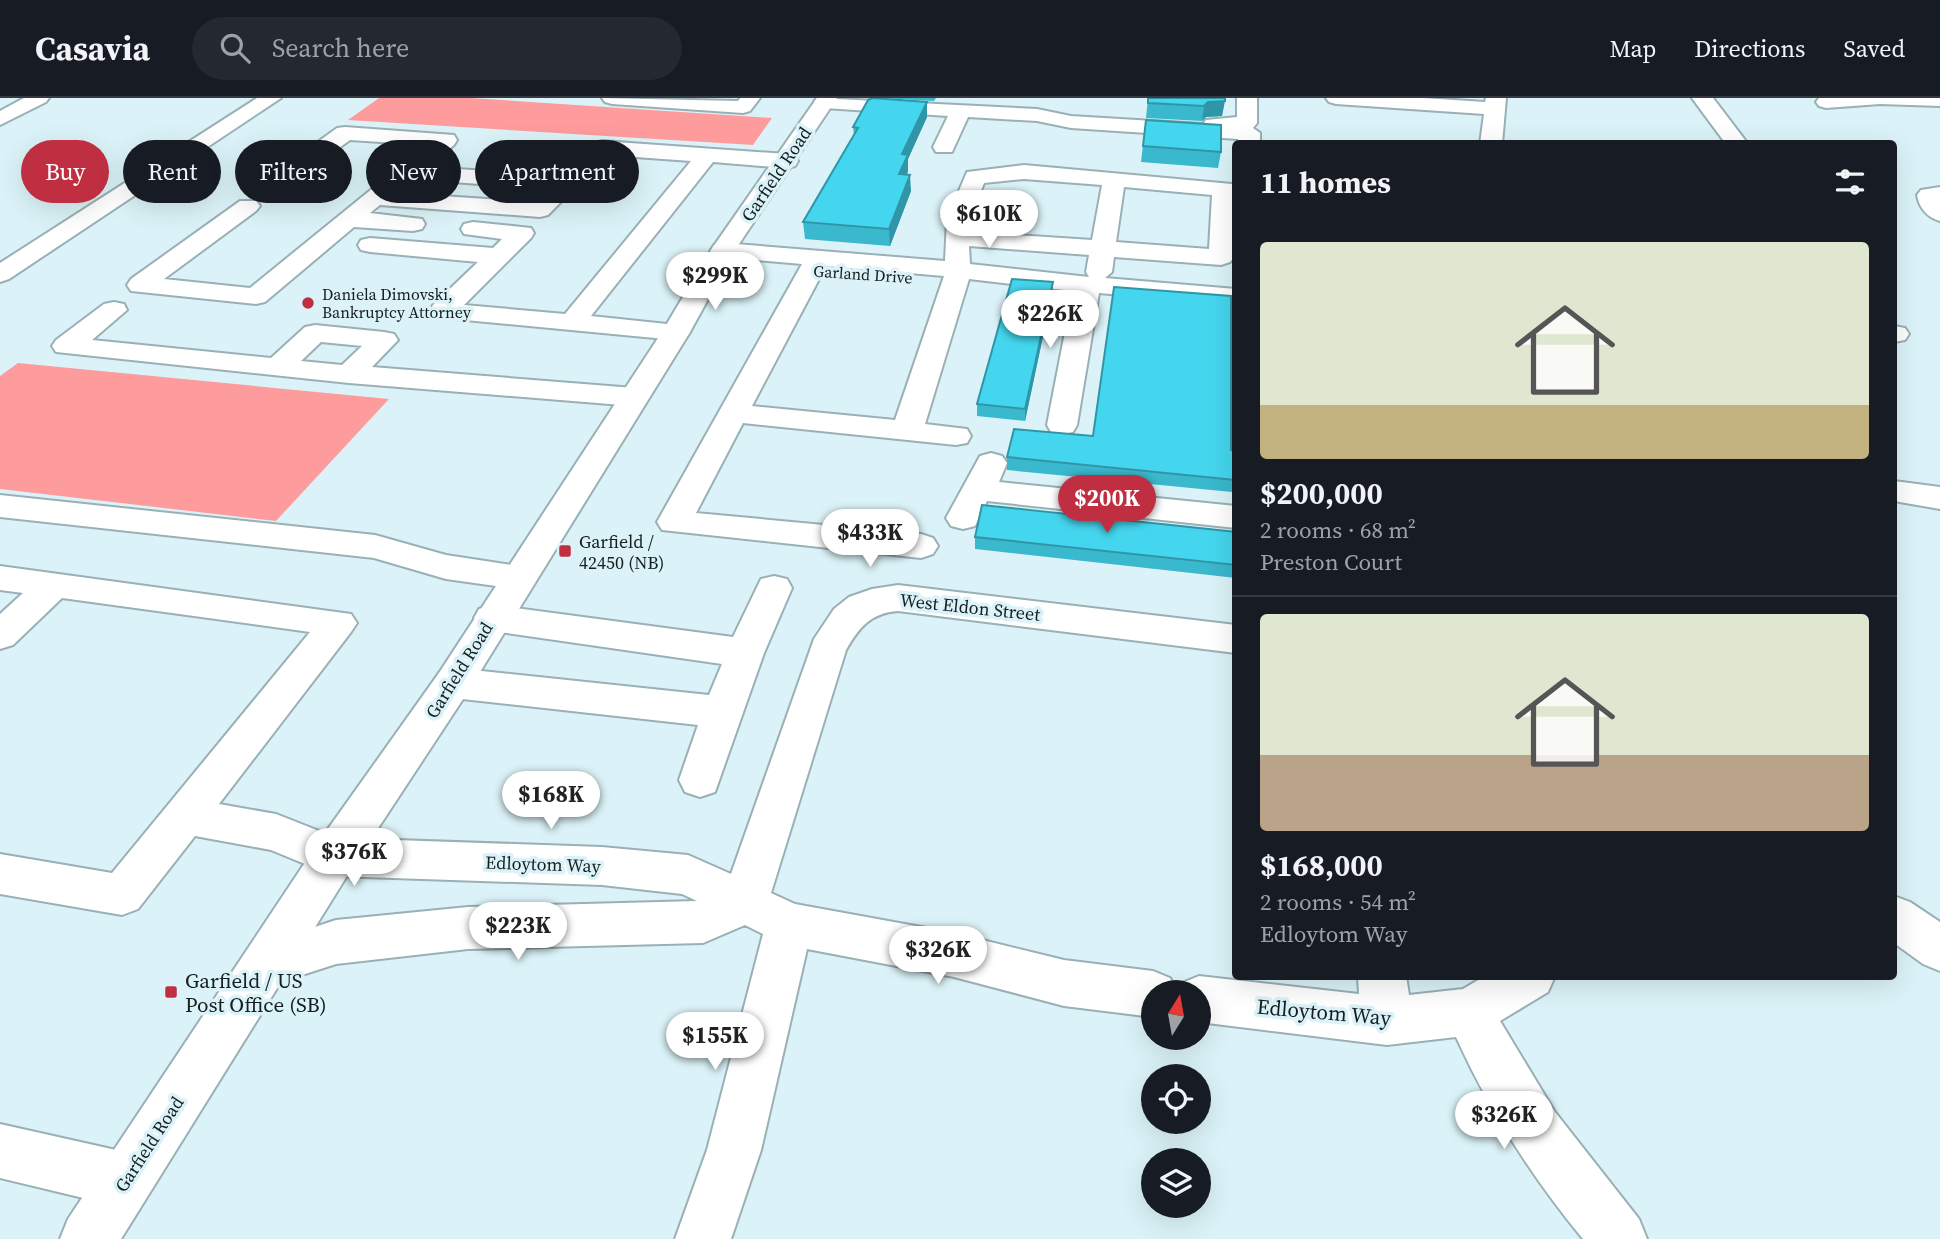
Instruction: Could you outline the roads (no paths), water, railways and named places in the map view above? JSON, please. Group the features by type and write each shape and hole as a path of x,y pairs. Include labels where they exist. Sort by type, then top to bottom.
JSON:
{"street":[{"path":"0,119 40,98"},
{"path":"0,274 271,98"},
{"path":"612,98 743,107 750,98"},
{"path":"826,100 986,112 1009,106 1035,107 1064,112 1230,125 1247,123 1247,98"},
{"path":"1336,98 1495,103 1491,140"},
{"path":"1702,98 1735,140"},
{"path":"1826,102 1880,98 1940,100"},
{"path":"1035,107 1058,99"},
{"name":"Garfield Road","path":"88,1239 334,858 453,683 676,332 719,256 787,161 826,100"},
{"path":"1001,136 1009,106"},
{"path":"1035,107 1107,135 1249,133 1250,140"},
{"path":"944,147 960,111"},
{"path":"369,203 256,296 140,285 345,133 446,140"},
{"path":"639,150 787,161"},
{"path":"572,323 707,155"},
{"path":"907,431 957,275 957,238 959,219 975,177 1024,172 1224,189 1221,257 957,238"},
{"path":"1062,425 1092,284 1103,248 1114,180"},
{"path":"444,203 540,210 547,203"},
{"path":"349,219 522,233 443,311 676,332"},
{"path":"323,241 498,256"},
{"name":"Garland Drive","path":"719,256 1232,297"},
{"path":"815,264 674,522 920,546"},
{"path":"114,310 66,346 551,393 634,397"},
{"path":"278,367 315,333 384,340 349,374"},
{"path":"733,413 956,436"},
{"path":"977,491 1232,517"},
{"path":"1897,491 1940,498"},
{"path":"0,506 375,547 446,567 518,577"},
{"path":"0,578 338,623 122,895 0,874"},
{"path":"0,635 54,585"},
{"path":"700,779 722,712 774,588"},
{"name":"West Eldon Street","path":"744,904 827,649 844,621 864,602 898,598 1232,639"},
{"path":"492,618 745,653"},
{"path":"453,683 722,712"},
{"path":"185,817 276,832 334,858"},
{"name":"Edloytom Way","path":"334,858 602,866 688,875 789,924 941,952 1064,983 1141,992"},
{"path":"268,964 336,942 468,928 703,922 744,904"},
{"path":"1897,919 1940,948"},
{"path":"704,1239 734,1150 789,924"},
{"path":"1524,980 1470,1012 1493,1065 1525,1117 1570,1182 1619,1239"},
{"name":"Edloytom Way","path":"1211,999 1384,999 1470,1012"},
{"path":"0,1150 125,1180"}],"place":[{"name":"Daniela Dimovski, Bankruptcy Attorney","path":"308,303"},
{"name":"Garfield / 42450 (NB)","path":"565,551"},
{"name":"Garfield / US Post Office (SB)","path":"171,992"}]}
